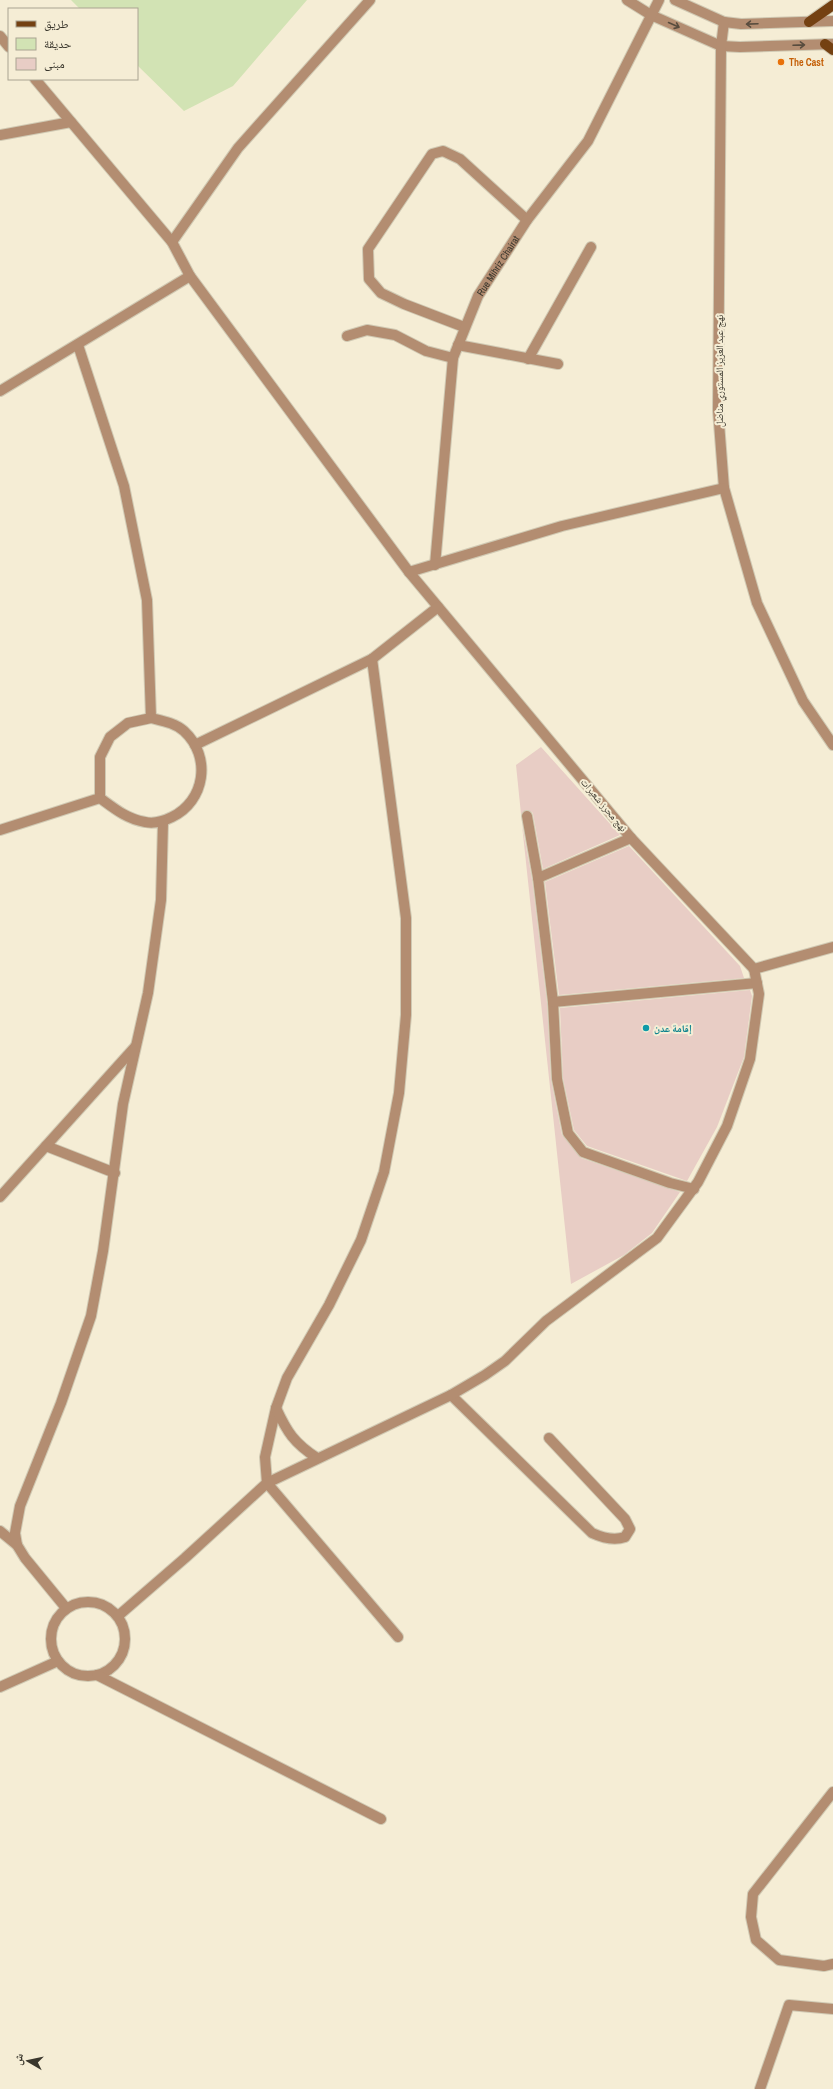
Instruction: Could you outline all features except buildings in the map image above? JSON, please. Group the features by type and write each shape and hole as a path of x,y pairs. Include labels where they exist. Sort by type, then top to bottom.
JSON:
{"main road":[{"path":"809,22 833,5"}],"street":[{"path":"172,242 238,148 370,0"},
{"path":"629,0 651,15 721,46 830,46"},
{"name":"Rue Mihriz Chairat","path":"434,565 453,358 464,327 478,296 528,220 588,141 659,0"},
{"path":"675,0 724,22 741,24 833,21"},
{"name":"نهج عبد العزيز المستوري مناضل","path":"724,22 721,46 718,410 724,488 757,603 803,701 833,744"},
{"path":"0,36 8,46"},
{"name":"نهج محرز شعيرات","path":"36,80 172,242 190,276 409,572 631,838 754,969"},
{"path":"0,135 71,122"},
{"path":"464,327 404,304 381,293 369,279 368,249 432,154 443,151 460,159 528,220"},
{"path":"528,359 591,247"},
{"path":"0,391 190,276"},
{"path":"347,336 367,330 395,335 426,351 453,358"},
{"path":"78,345 124,486 147,600 151,718"},
{"path":"458,345 558,364"},
{"path":"409,572 562,526 724,488"},
{"path":"195,745 372,659 438,607"},
{"path":"372,659 406,918 406,1015 399,1093 384,1172 361,1240 329,1305 287,1378 276,1408 265,1457 266,1483 398,1637"},
{"path":"151,718 168,722 184,731 195,745 201,759 202,774 199,788 192,801 182,812 163,822 146,823 125,816 100,798 100,757 110,737 128,723 151,718"},
{"path":"0,830 100,798"},
{"path":"527,816 538,878 553,1002 558,1079 568,1133 583,1152 670,1183 694,1189"},
{"path":"17,1545 15,1533 20,1506 61,1403 91,1316 103,1251 124,1104 148,993 161,900 163,822"},
{"path":"538,878 631,838"},
{"path":"118,1616 185,1558 266,1483 451,1395 486,1375 505,1361 546,1321 657,1238 694,1189 727,1126 750,1059 759,994 754,969 833,947"},
{"path":"553,1002 757,983"},
{"path":"0,1197 136,1046"},
{"path":"46,1146 115,1173"},
{"path":"451,1395 592,1533 603,1538 619,1539 625,1537 630,1529 625,1519 550,1438"},
{"path":"276,1408 287,1432 300,1447 317,1458"},
{"path":"0,1531 17,1545 25,1558 66,1608"},
{"path":"94,1601 108,1606 118,1616 125,1629 126,1644 121,1658 111,1669 97,1675 82,1676 69,1671 58,1661 52,1647 51,1633 56,1619 66,1608 80,1602 94,1601"},
{"path":"0,1687 58,1661"},
{"path":"97,1675 381,1819"},
{"path":"833,1792 753,1894 751,1917 756,1940 779,1960 824,1966 833,1964"},
{"path":"760,2089 789,2005 833,2009"}],"green space":[{"path":"71,0 307,0 233,86 184,111 138,66 138,8 79,8"}],"place":[{"name":"The Cast","path":"781,62"},
{"name":"إقامة عدن","path":"646,1028"}]}
